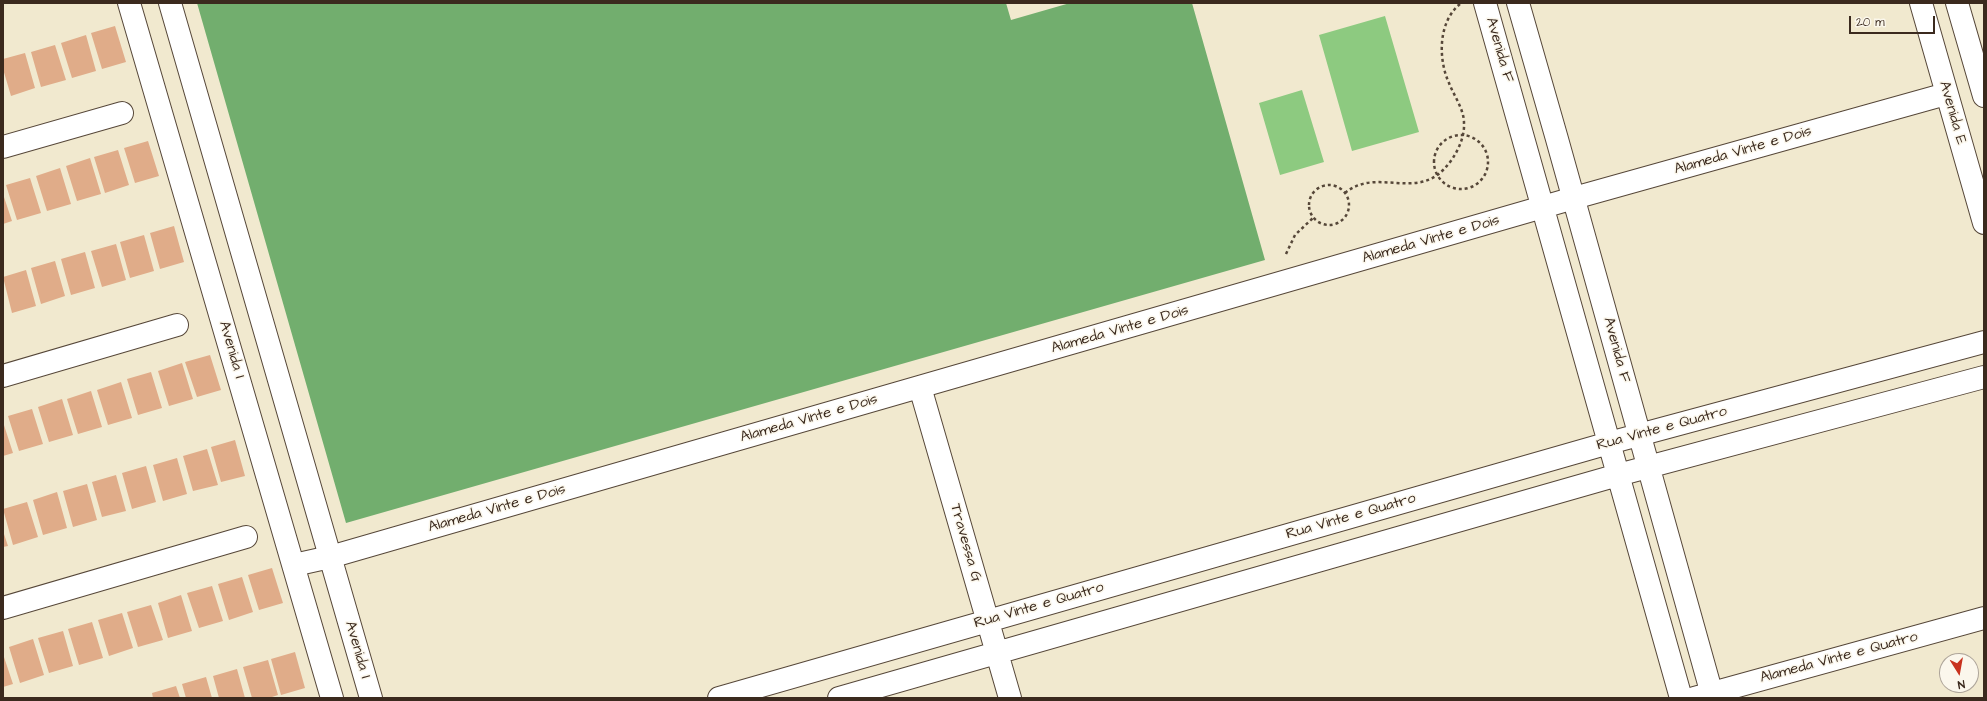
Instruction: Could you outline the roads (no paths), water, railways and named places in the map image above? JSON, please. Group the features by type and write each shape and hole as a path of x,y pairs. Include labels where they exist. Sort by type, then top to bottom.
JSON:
{"street":[{"name":"Avenida I","path":"129,3 332,698"},
{"name":"Avenida I","path":"170,3 371,698"},
{"name":"Avenida F","path":"1485,3 1681,698"},
{"name":"Avenida F","path":"1518,3 1574,198 1648,467 1707,696"},
{"name":"Avenida E","path":"1920,3 1984,223"},
{"path":"1957,3 1981,72 1984,96"},
{"name":"Alameda Vinte e Dois","path":"294,565 330,557 1281,284 1574,198 1946,94"},
{"path":"3,147 122,113"},
{"path":"3,376 177,325"},
{"name":"Rua Vinte e Quatro","path":"719,698 1609,443 1984,342"},
{"path":"839,698 1618,475 1984,377"},
{"name":"Travessa G","path":"920,387 1010,698"},
{"path":"3,608 246,537"},
{"name":"Alameda Vinte e Quatro","path":"1707,696 1984,618"}]}
